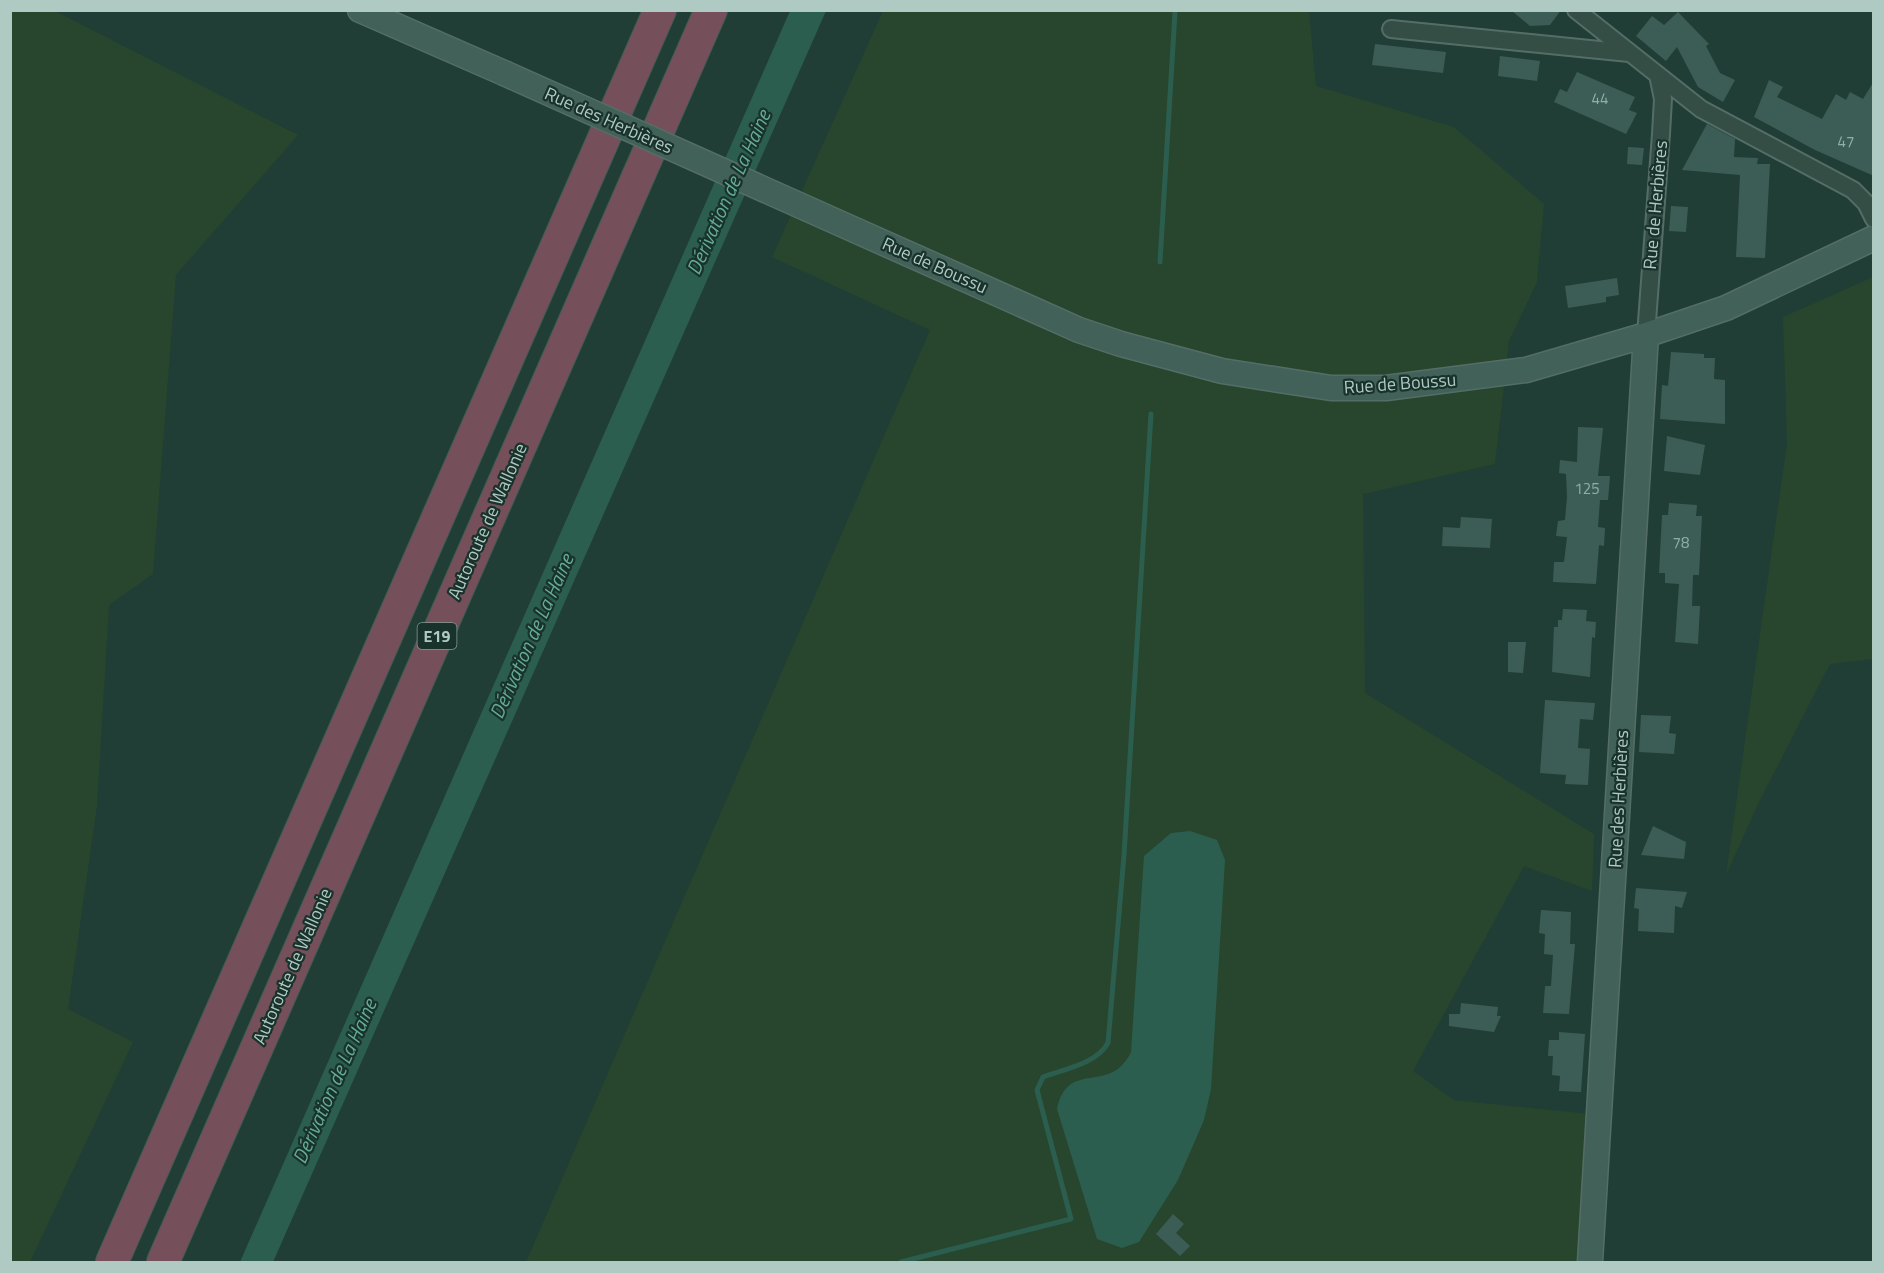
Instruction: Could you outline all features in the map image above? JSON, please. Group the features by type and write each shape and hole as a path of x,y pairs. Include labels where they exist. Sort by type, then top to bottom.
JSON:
{"highway":[{"name":"E19","path":"112,1263 660,10"},
{"name":"Autoroute de Wallonie","path":"163,1263 711,10"}],"street":[{"name":"Rue des Herbières","path":"360,10 857,231"},
{"path":"1576,10 1701,109 1853,190 1866,203 1874,219"},
{"path":"1391,29 1630,53"},
{"name":"Rue de Herbières","path":"1646,335 1663,99 1658,75"},
{"name":"Rue de Boussu","path":"857,231 1079,330 1120,344 1211,368 1275,381 1342,388 1386,388 1526,370 1646,335 1726,308 1874,238"},
{"name":"Rue des Herbières","path":"1590,1263 1646,335"}],"shaded area":[{"path":"10,11 55,11 298,135 176,275 153,574 109,605 97,806 68,1009 133,1042 30,1262 10,1262"},
{"path":"883,11 1309,11 1316,86 1454,127 1544,204 1537,282 1509,341 1495,464 1363,494 1365,693 1594,834 1592,891 1524,866 1413,1071 1454,1100 1590,1114 1580,1262 526,1262 930,330 772,257"},
{"path":"1873,277 1873,659 1830,664 1759,802 1726,875 1787,443 1783,317"}],"water":[{"name":"Dérivation de La Haine","path":"790,11 826,11 273,1262 240,1262"},
{"path":"1190,831 1217,840 1225,860 1211,1089 1204,1120 1178,1180 1139,1242 1122,1248 1097,1239 1057,1109 1062,1094 1070,1085 1080,1080 1112,1072 1122,1065 1131,1052 1144,856 1171,833"}],"building":[{"path":"1511,10 1561,10 1550,25 1530,26"},
{"path":"1678,12 1709,44 1706,46 1720,73 1735,80 1723,102 1698,87 1677,47 1666,61 1636,36 1652,16 1664,25"},
{"path":"1375,44 1446,52 1443,73 1372,65"},
{"path":"1500,56 1540,61 1537,81 1498,76"},
{"path":"1577,72 1635,97 1629,110 1637,113 1626,134 1554,102 1560,89 1567,92"},
{"path":"1769,80 1783,87 1777,97 1822,119 1836,94 1846,100 1850,92 1863,99 1874,81 1874,176 1815,150 1754,117"},
{"path":"1707,124 1735,139 1734,157 1758,158 1757,164 1770,164 1765,258 1736,257 1740,175 1682,170"},
{"path":"1628,147 1644,148 1642,165 1627,164"},
{"path":"1671,206 1688,207 1686,232 1669,231"},
{"path":"1617,278 1619,295 1606,297 1606,302 1568,308 1565,286"},
{"path":"1671,352 1704,354 1704,358 1715,358 1714,379 1725,380 1725,424 1660,419 1662,385 1668,386"},
{"path":"1578,427 1603,428 1598,476 1610,476 1608,500 1600,500 1598,527 1605,528 1604,546 1599,545 1596,584 1553,582 1554,562 1564,562 1567,537 1556,536 1558,521 1565,520 1567,497 1566,474 1559,473 1560,460 1577,462"},
{"path":"1667,436 1705,445 1700,475 1664,471"},
{"path":"1669,503 1697,505 1696,516 1702,516 1699,575 1693,575 1692,606 1700,606 1698,644 1675,642 1679,584 1665,583 1665,573 1659,573 1662,515 1668,515"},
{"path":"1461,517 1492,519 1490,548 1442,546 1443,527 1460,528"},
{"path":"1563,609 1587,610 1586,621 1596,622 1595,638 1592,637 1590,677 1552,672 1554,627 1558,627 1558,620 1562,620"},
{"path":"1508,642 1526,642 1523,673 1508,672"},
{"path":"1545,700 1595,703 1593,720 1580,719 1578,748 1590,749 1588,785 1565,784 1566,775 1540,773"},
{"path":"1641,715 1671,716 1669,733 1676,734 1674,754 1639,752"},
{"path":"1653,826 1686,842 1684,859 1641,855"},
{"path":"1636,888 1687,892 1682,908 1675,906 1674,933 1638,931 1639,909 1634,908"},
{"path":"1541,910 1571,912 1570,944 1575,944 1569,1014 1543,1013 1545,986 1551,986 1553,955 1544,954 1545,934 1539,933"},
{"path":"1461,1003 1498,1007 1497,1016 1501,1016 1494,1032 1449,1026 1449,1014 1460,1014"},
{"path":"1559,1032 1585,1034 1581,1092 1559,1091 1560,1076 1552,1075 1553,1056 1548,1056 1549,1040 1559,1040"},
{"path":"1173,1214 1184,1224 1176,1233 1190,1246 1180,1256 1156,1234"}],"waterway":[{"path":"1160,262 1175,12"},
{"path":"901,1262 1071,1219 1037,1090 1043,1077 1088,1061 1103,1050 1108,1043 1124,855 1151,414"}]}
